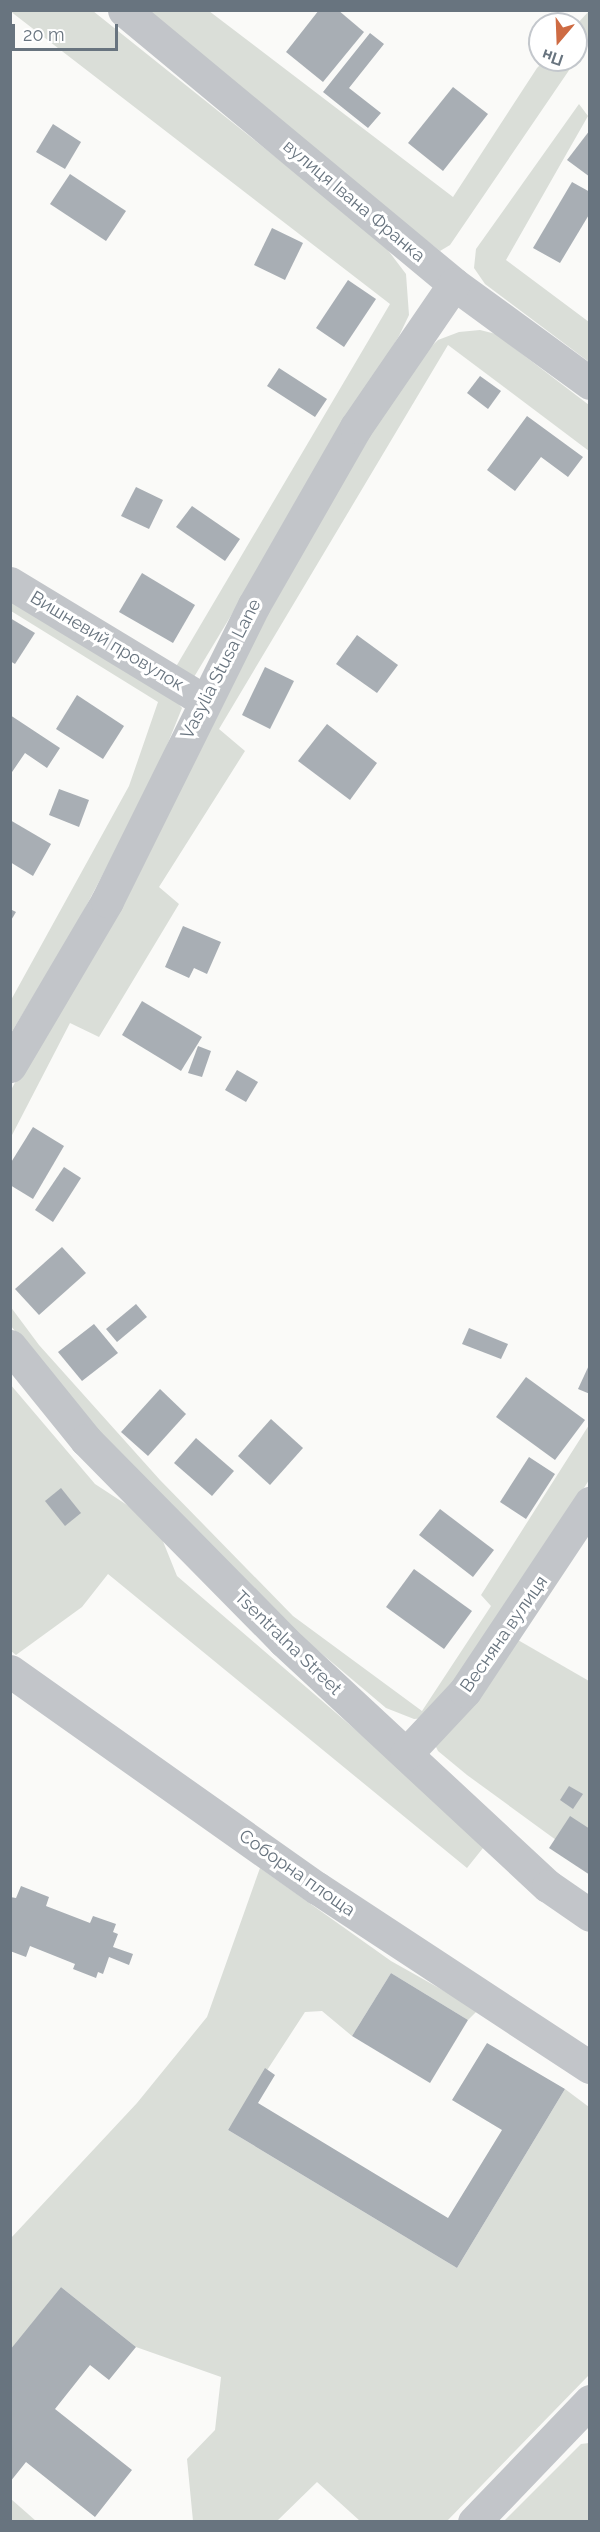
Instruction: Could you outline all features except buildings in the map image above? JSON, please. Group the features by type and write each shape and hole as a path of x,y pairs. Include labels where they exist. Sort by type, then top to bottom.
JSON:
{"street":[{"name":"вулиця Івана Франка","path":"124,10 454,284 590,383"},
{"name":"Vasylia Stusa Lane","path":"10,1066 107,901 203,700 356,427 454,284"},
{"name":"Вишневий провулок","path":"10,583 203,700"},
{"name":"Tsentralna Street","path":"10,1346 86,1440 284,1641 548,1886 590,1916"},
{"name":"Весняна вулиця","path":"406,1754 465,1691 590,1503"},
{"name":"Соборна площа","path":"10,1671 317,1888 590,2067"},
{"path":"474,2522 585,2414"}],"shaded area":[{"path":"10,11 93,11 317,190 387,249 406,274 409,315 399,336 191,682 174,670 390,304"},
{"path":"134,11 209,11 453,197 534,72 568,72 450,245 440,251"},
{"path":"589,11 588,42 588,12"},
{"path":"579,104 588,116 506,260 589,322 589,362 485,284 474,268 476,249"},
{"path":"480,330 496,334 589,405 589,451 448,345 219,729 245,751 159,887 179,904 99,1037 70,1023 11,1137 11,1090 379,409 414,363 438,340 459,332"},
{"path":"11,600 166,689 182,708 156,773 72,933 11,1033 11,1000 129,786 158,702 11,611"},
{"path":"10,1306 39,1345 160,1480 293,1616 422,1711 491,1606 481,1595 589,1425 589,1480 465,1680 427,1718 414,1719 386,1708 257,1599 104,1444 11,1326"},
{"path":"10,1384 95,1484 156,1524 177,1576 487,1843 467,1868 108,1574 82,1607 16,1655 11,1651"},
{"path":"511,1636 589,1681 589,1864 467,1775 438,1751 432,1739"},
{"path":"260,1868 391,1961 478,2010 468,2020 391,1973 352,2036 322,2011 305,2012 228,2130 457,2268 565,2089 589,2107 589,2375 447,2521 360,2521 317,2482 277,2521 193,2521 187,2459 215,2430 221,2377 136,2347 61,2287 11,2350 11,2238 137,2103 207,2017"},
{"path":"589,2443 589,2521 504,2521 581,2444"},
{"path":"11,2499 36,2521 11,2521"}]}
